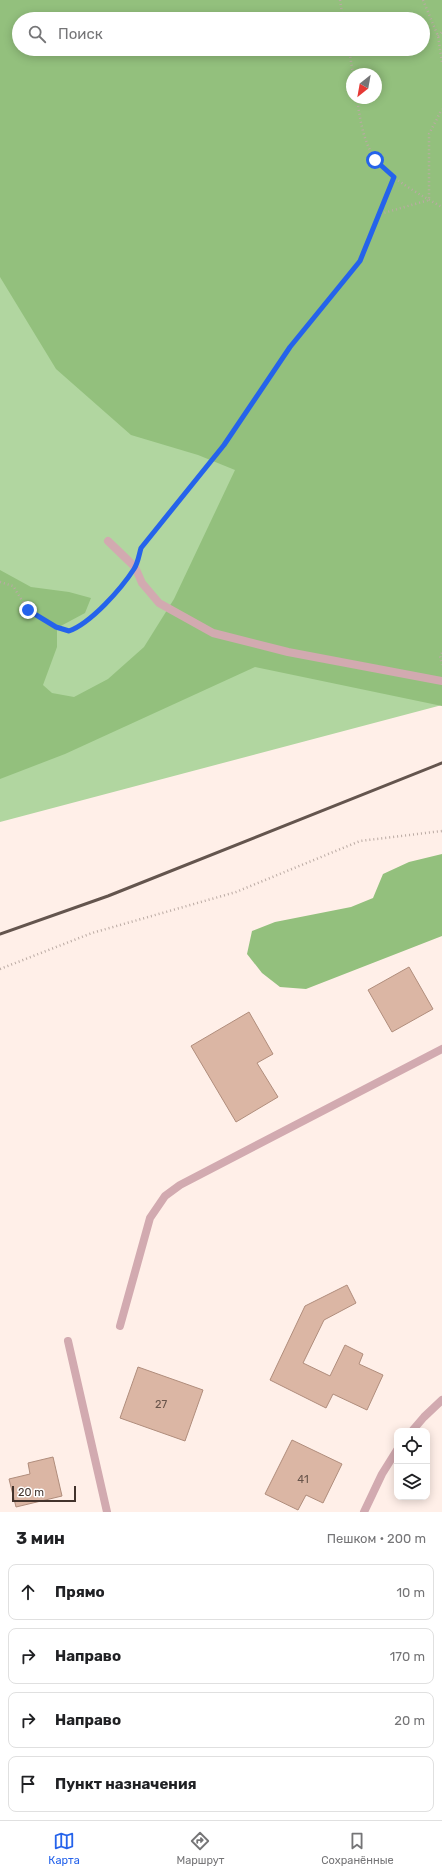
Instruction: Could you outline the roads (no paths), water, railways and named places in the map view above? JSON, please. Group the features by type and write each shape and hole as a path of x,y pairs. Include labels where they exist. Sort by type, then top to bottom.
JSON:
{"lane":[{"path":"108,541 135,567 142,583 159,603 213,633 288,652 442,681"},
{"path":"120,1326 150,1218 165,1196 180,1185 442,1049"},
{"path":"68,1341 107,1512"},
{"path":"415,1428 442,1400"},
{"path":"364,1512 382,1474 394,1455"}],"railway":[{"path":"0,934 108,896 442,763"}]}
